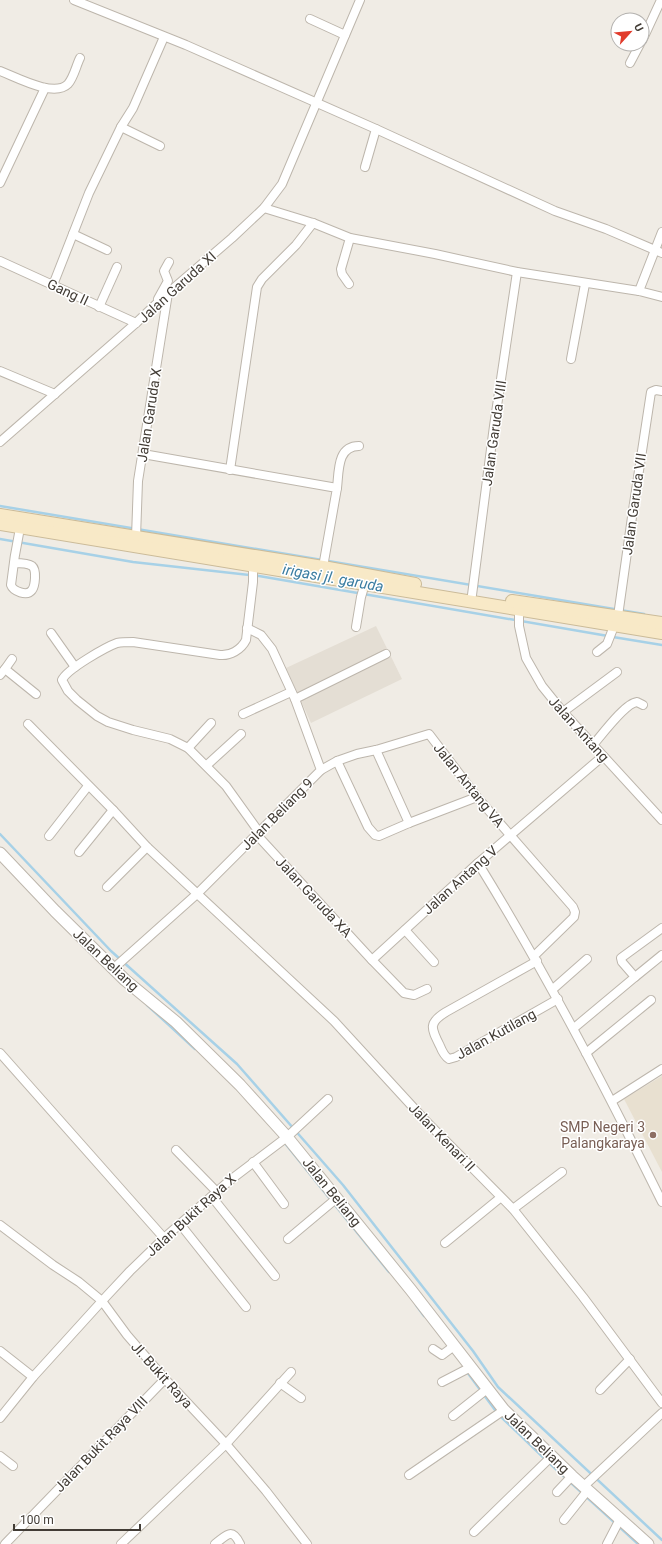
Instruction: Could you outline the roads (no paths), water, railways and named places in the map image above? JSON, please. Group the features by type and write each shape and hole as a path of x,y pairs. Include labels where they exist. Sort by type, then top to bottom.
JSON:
{"main road":[{"path":"0,518 18,536 253,574 364,588 472,595 613,629 662,624"},
{"path":"0,518 136,537 323,567 364,588 519,618 662,633"}],"street":[{"path":"74,0 164,36 376,129 555,211 606,229 658,251"},
{"name":"Jalan Garuda XI","path":"0,442 154,308 168,293 232,238 264,208 282,184 360,0"},
{"path":"650,25 662,0"},
{"path":"310,19 345,35"},
{"path":"53,285 88,194 121,127 133,108 164,36"},
{"path":"630,63 636,52"},
{"path":"0,71 45,88 55,89 66,85 70,80 80,58"},
{"path":"0,183 2,173 45,88"},
{"path":"121,127 160,146"},
{"path":"365,167 376,129"},
{"path":"264,208 313,223 350,238 435,254 517,272 585,284 639,291 662,297"},
{"path":"230,470 258,287 262,279 296,245 313,223"},
{"path":"639,291 658,251 662,232"},
{"path":"73,234 107,250"},
{"path":"349,284 342,274 341,269 350,238"},
{"name":"Gang II","path":"0,261 136,323"},
{"path":"154,308 168,281 164,270 169,262"},
{"path":"99,307 116,267"},
{"name":"Jalan Garuda VIII","path":"472,595 494,426 517,272"},
{"path":"571,359 585,284"},
{"name":"Jalan Garuda X","path":"136,537 137,491 168,293"},
{"path":"0,371 55,394"},
{"name":"Jalan Garuda VII","path":"613,629 651,392 656,390 662,391"},
{"path":"323,567 337,488 340,461 343,454 349,448 359,446"},
{"path":"143,454 337,488"},
{"path":"14,562 18,536"},
{"name":"Jalan Garuda XA","path":"253,574 244,643 236,651 228,655 220,655 126,642 112,645 76,667 65,675 63,682 68,692 97,716 121,727 170,739 188,748 207,765 226,786 258,833 372,960"},
{"path":"356,627 364,588"},
{"name":"Jalan Antang","path":"519,618 526,658 542,686 563,712 662,820"},
{"name":"Jalan Beliang 9","path":"114,968 198,893 321,770 295,700 272,649 261,635 247,628"},
{"path":"597,652 605,646 613,629"},
{"path":"50,633 76,667"},
{"path":"295,700 386,654"},
{"path":"12,659 2,672 36,694"},
{"path":"563,712 617,672"},
{"path":"243,714 291,692"},
{"path":"593,745 632,702 643,704"},
{"path":"188,748 211,723"},
{"name":"Jalan Kenari II","path":"28,724 113,810 147,847 198,893 334,1022 423,1118 512,1209 583,1297 662,1403"},
{"path":"207,765 241,734"},
{"name":"Jalan Antang VA","path":"376,750 429,734 477,797 573,907 575,912 574,917 535,959"},
{"path":"321,770 337,761 357,754 376,750 409,823"},
{"name":"Jalan Antang V","path":"372,960 478,863 603,756"},
{"path":"337,761 372,833 375,835 379,836 477,797"},
{"path":"49,836 88,786"},
{"path":"79,852 113,810"},
{"path":"107,887 147,847"},
{"name":"Jalan Beliang","path":"0,853 55,911 126,980 176,1022 240,1085 287,1137 337,1198 411,1290 504,1410 643,1542"},
{"path":"478,863 574,1028 662,1202"},
{"path":"635,977 622,962 621,958 662,928"},
{"path":"405,930 434,962"},
{"path":"574,1028 662,955"},
{"name":"Jalan Kutilang","path":"535,959 435,1020 432,1028 433,1033 445,1056 449,1059 456,1057 558,999"},
{"path":"552,989 587,959"},
{"path":"372,960 404,993 414,995 426,989"},
{"path":"586,1053 651,1000"},
{"path":"0,1053 164,1238"},
{"path":"612,1101 662,1069"},
{"name":"Jalan Bukit Raya X","path":"0,1418 33,1377 130,1271 180,1224 253,1162 287,1137 328,1099"},
{"path":"176,1150 215,1194 275,1276"},
{"path":"253,1162 284,1204"},
{"path":"512,1209 562,1172"},
{"path":"288,1240 337,1198"},
{"path":"445,1243 500,1198"},
{"path":"180,1224 246,1307"},
{"name":"Jl. Bukit Raya","path":"0,1225 79,1282 102,1301 127,1335 165,1379 226,1444 266,1491 307,1544"},
{"path":"433,1349 442,1355 454,1346"},
{"path":"0,1351 33,1377"},
{"path":"600,1390 630,1359"},
{"path":"442,1382 471,1367"},
{"path":"121,1544 226,1444 291,1372"},
{"name":"Jalan Bukit Raya VIII","path":"5,1544 165,1379"},
{"path":"280,1383 301,1398"},
{"path":"453,1416 487,1389"},
{"path":"409,1475 504,1410"},
{"path":"564,1520 586,1488 662,1413"},
{"path":"0,1456 13,1466"},
{"path":"474,1532 552,1456"},
{"path":"557,1492 572,1476"},
{"path":"607,1544 620,1519"},
{"path":"215,1544 230,1534 233,1534 236,1536 240,1544"}],"waterway":[{"path":"0,506 644,614"},
{"name":"irigasi jl. garuda","path":"0,539 133,562 259,576 608,636"},
{"name":"irigasi jl. garuda","path":"613,637 662,645"},
{"path":"0,834 111,951 237,1064 343,1185 473,1351 498,1387 662,1540"},
{"path":"147,1005 195,1049"},
{"path":"284,1142 389,1272"},
{"path":"416,1305 424,1316"},
{"path":"467,1372 498,1414 638,1544"}],"place":[{"name":"SMP Negeri 3 Palangkaraya","path":"653,1135"}]}
